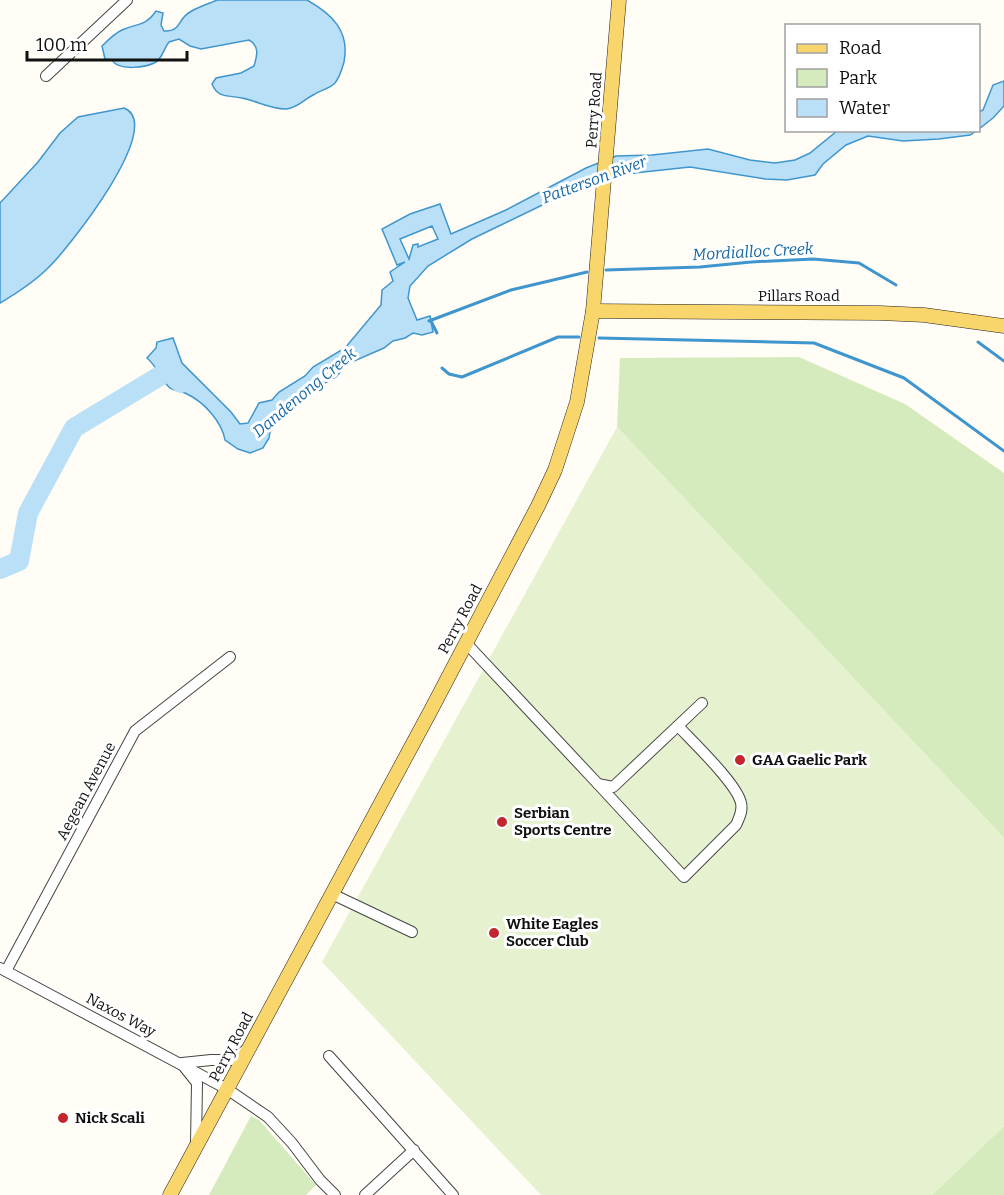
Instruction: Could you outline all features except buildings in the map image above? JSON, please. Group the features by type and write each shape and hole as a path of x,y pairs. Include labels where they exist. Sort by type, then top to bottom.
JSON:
{"main road":[{"name":"Perry Road","path":"170,1195 466,643 555,470 577,402 593,311 618,2"},
{"name":"Pillars Road","path":"593,311 880,313 924,315 1004,326"}],"street":[{"path":"46,76 127,0"},
{"path":"466,643 684,877 736,825 741,815 741,803 735,789 678,726"},
{"name":"Aegean Avenue","path":"3,970 135,731 230,657"},
{"path":"598,784 613,787 702,703"},
{"path":"332,894 412,932"},
{"name":"Naxos Way","path":"3,970 227,1089 268,1118 335,1195"},
{"path":"181,1064 231,1060 249,1048"},
{"path":"329,1056 453,1195"},
{"path":"181,1064 197,1083 196,1147"},
{"path":"364,1195 414,1150"}],"green space":[{"path":"799,357 905,404 1004,473 1004,838 617,427 620,358"},
{"path":"617,427 1004,838 1004,1126 932,1195 541,1195 322,962"},
{"path":"251,1116 259,1120 316,1185 306,1195 209,1195"},
{"path":"1004,1126 1004,1195 932,1195"}],"water":[{"path":"217,0 307,0 316,5 342,32 344,62 337,81 295,107 281,109 242,98 224,96 214,89 212,84 216,78 241,73 254,66 256,48 249,40 201,49 190,46 179,39 169,42 156,62 139,67 120,66 112,60 105,59 102,46 107,41 119,31 144,22 156,11 163,13 161,25 164,31 170,31 177,27 190,12"},
{"path":"1004,81 1004,106 980,128 980,112 983,110 993,85"},
{"path":"124,108 134,119 133,138 124,161 109,188 74,238 48,268 25,287 0,303 0,203 38,162 60,133 78,117"},
{"name":"Patterson River","path":"836,132 974,132 970,135 939,139 903,141 868,136 846,145 823,164 815,175 787,180 765,179 690,167 616,175 592,181 472,239 428,266 410,286 408,298 417,320 430,316 433,332 422,335 413,333 347,364 336,377 323,384 277,423 263,448 250,453 238,449 225,440 220,426 206,407 187,394 170,388 147,358 156,348 157,342 173,338 182,363 240,424 248,423 259,403 272,400 279,392 305,376 313,367 345,348 381,305 382,290 393,281 390,272 405,262 397,265 382,229 410,214 440,204 451,234 506,210 586,168 616,156 708,149 750,160 775,163 795,160 810,153","holes":["432,226 438,239 418,247 418,244 413,245 409,259 400,239"]}],"waterway":[{"name":"Mordialloc Creek","path":"606,270 700,267 813,259 859,263 896,285"},
{"name":"Mordialloc Creek","path":"429,321 511,290 587,272"},
{"path":"431,321 437,333"},
{"path":"442,368 449,374 462,377 558,337 579,337"},
{"path":"599,338 814,343 904,378 1004,451"},
{"name":"Mordialloc Creek","path":"978,342 1004,361"},
{"name":"Dandenong Creek","path":"0,569 19,561 28,513 74,428 168,371 181,383"}],"place":[{"name":"GAA Gaelic Park","path":"740,760"},
{"name":"Serbian Sports Centre","path":"502,822"},
{"name":"White Eagles Soccer Club","path":"494,933"},
{"name":"Nick Scali","path":"63,1118"}]}
